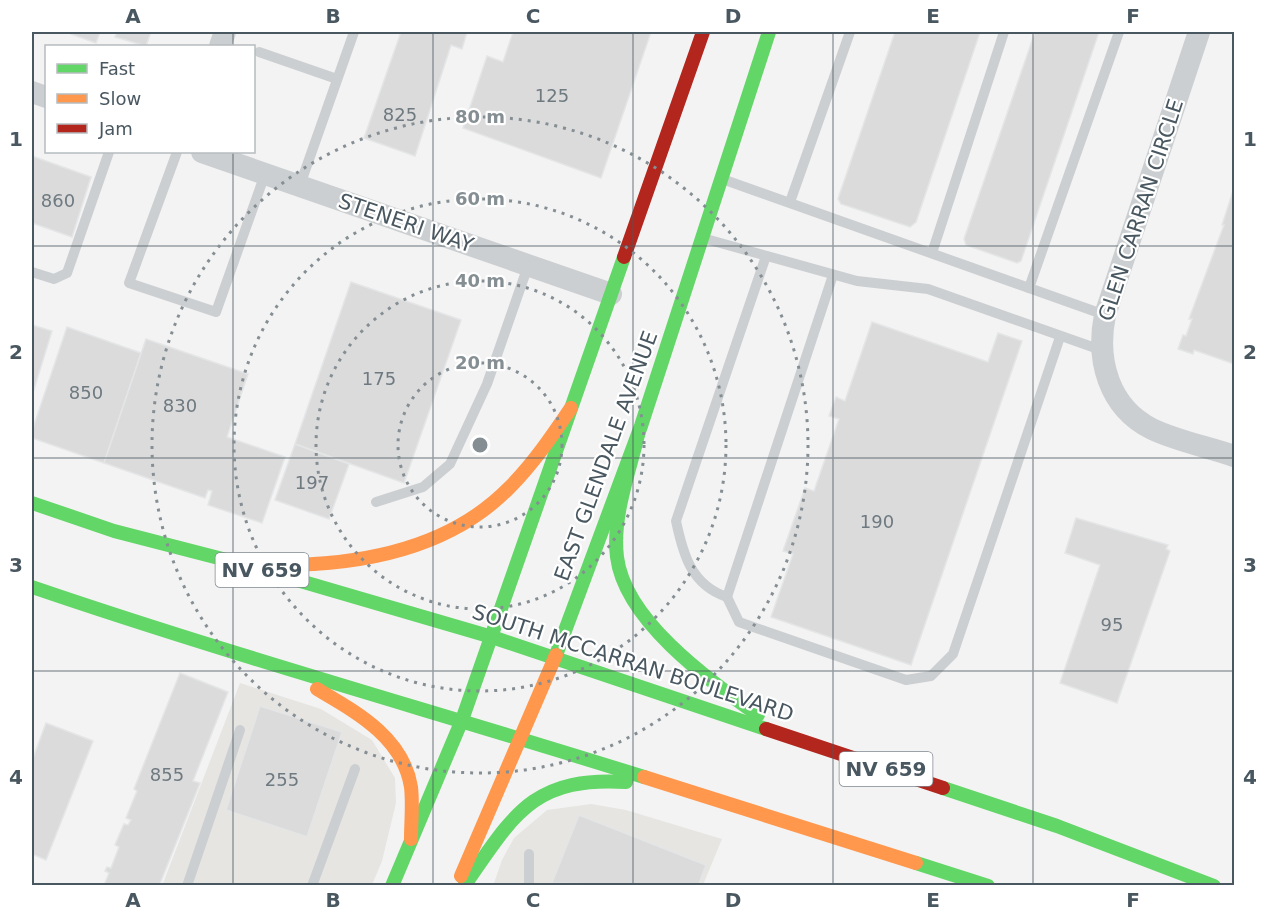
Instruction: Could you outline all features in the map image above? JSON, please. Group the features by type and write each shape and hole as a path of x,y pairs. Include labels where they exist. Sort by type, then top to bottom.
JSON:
{"main road":[{"path":"392,885 462,720 492,638 703,32"},
{"name":"EAST GLENDALE AVENUE","path":"457,885 555,658 638,435 769,32"},
{"path":"242,564 341,564 383,555 432,539 470,520 500,498 524,472 571,408"},
{"path":"638,435 619,516 617,558 626,586 661,632 688,661 716,686 789,736"},
{"name":"SOUTH MCCARRAN BOULEVARD","path":"32,503 114,531 242,564 555,658 1057,826 1215,885"},
{"path":"32,587 173,635 462,720 988,885"},
{"path":"268,662 362,715 382,732 401,757 409,777 411,839"},
{"path":"464,885 509,823 531,801 555,787 587,781 618,781 682,790"}],"street":[{"name":"GLEN CARRAN CIRCLE","path":"1199,32 1105,315 1101,350 1102,365 1112,391 1130,414 1152,429 1234,456"},
{"name":"STENERI WAY","path":"205,153 611,294"}],"lane":[{"path":"300,185 354,32"},
{"path":"790,202 850,32"},
{"path":"932,253 1004,32"},
{"path":"1029,288 1119,32"},
{"path":"258,52 337,80"},
{"path":"32,272 54,279 67,273 109,153"},
{"path":"177,153 129,284 216,312 265,174"},
{"path":"722,178 1105,315"},
{"path":"703,238 857,281 928,290 1101,350"},
{"path":"727,597 714,593 693,575 682,552 676,521 766,256"},
{"path":"376,502 423,487 450,464 487,384 528,266"},
{"path":"833,275 727,597 739,622 906,680 931,676 953,654 1060,337"},
{"path":"187,885 240,729"},
{"path":"312,885 355,769"},
{"path":"529,854 529,885"}],"shaded area":[{"path":"240,683 321,709 372,740 395,778 396,803 382,861 372,885 162,886"},
{"path":"591,804 626,810 722,839 703,885 493,886 502,860 514,838 547,810"}],"building":[{"path":"72,32 100,32 96,43 71,34"},
{"path":"117,32 151,32 146,45 115,37"},
{"path":"401,32 467,32 462,49 451,45 415,156 364,138"},
{"path":"513,32 651,32 601,178 463,128 487,56 503,62"},
{"path":"895,32 980,32 916,222 910,227 841,204 838,199"},
{"path":"1035,32 1099,32 1021,261 1017,263 966,245 964,239"},
{"path":"32,156 91,177 72,237 32,223"},
{"path":"1234,188 1234,364 1194,350 1193,354 1178,349 1192,319 1189,319 1224,225 1222,225"},
{"path":"351,282 461,320 404,483 295,444"},
{"path":"872,322 988,362 998,333 1022,341 911,665 771,617 793,554 783,551 805,488 814,491 839,419 829,416 836,397 845,401"},
{"path":"32,325 52,331 32,396"},
{"path":"67,327 141,353 104,463 32,438 32,431"},
{"path":"146,339 248,374 227,437 285,457 262,523 208,505 212,491 208,490 205,498 104,463"},
{"path":"295,444 349,464 329,519 275,500"},
{"path":"1076,518 1168,545 1166,549 1170,551 1117,703 1060,683 1100,565 1065,553"},
{"path":"180,673 228,692 193,781 200,783 159,886 107,886 105,883 109,873 105,871 107,867 111,868 119,847 115,845 124,824 128,825 131,820 126,818 137,791 134,789"},
{"path":"260,706 342,732 307,837 226,810"},
{"path":"46,723 93,741 46,860 32,854 32,761"},
{"path":"579,815 706,865 698,886 552,883"}],"traffic: fast":[{"path":"556,655 641,426 769,32"},
{"path":"392,886 462,720 624,257"},
{"path":"638,435 622,495 617,526 617,557 623,581 652,626 672,647 716,685 758,715"},
{"path":"32,503 114,531 242,564 492,637 766,729"},
{"path":"32,587 261,661 644,777"},
{"path":"464,886 512,821 546,794 568,786 594,782 626,782"},
{"path":"943,788 1057,826 1214,886"},
{"path":"916,863 988,886"}],"traffic: slow":[{"path":"280,565 342,562 373,557 432,539 460,526 485,509 518,479 571,408"},
{"path":"461,876 556,655"},
{"path":"317,689 376,728 398,754 406,769 411,787 411,839"},
{"path":"644,777 916,863"}],"traffic: jam":[{"path":"624,257 703,32"},
{"path":"766,729 943,788"}]}
